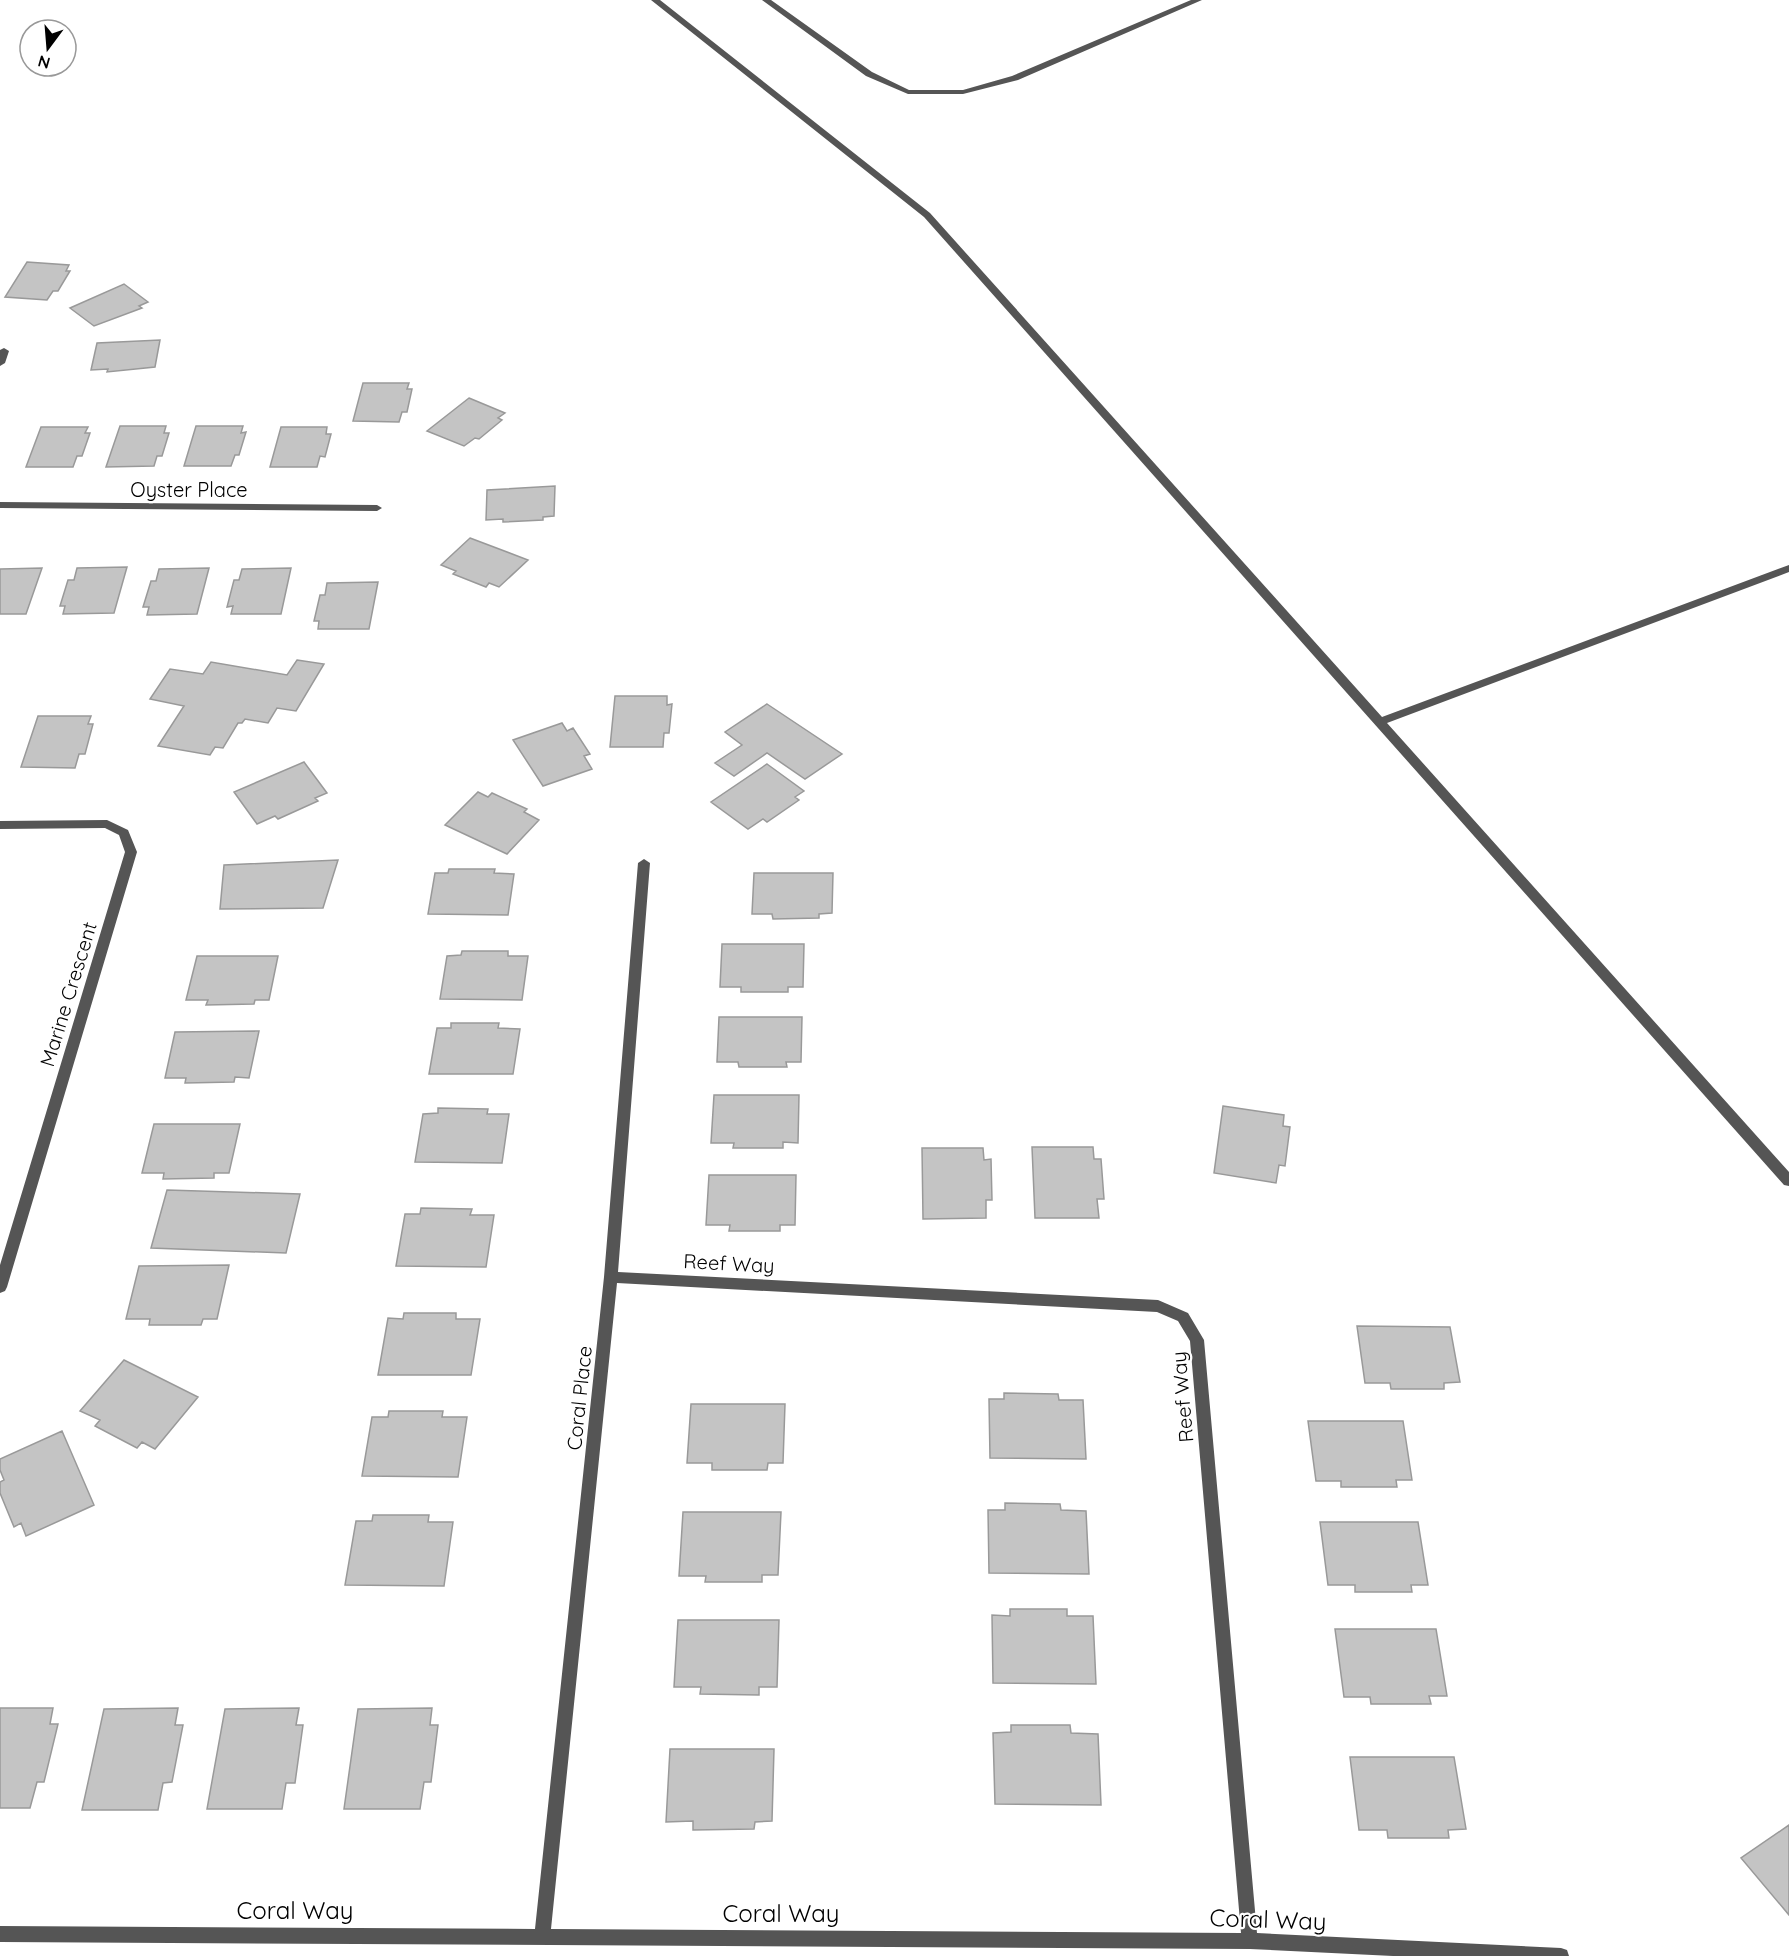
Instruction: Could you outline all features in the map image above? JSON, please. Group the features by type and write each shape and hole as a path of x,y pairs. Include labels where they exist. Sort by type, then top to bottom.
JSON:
{"street":[{"path":"655,0 927,215 1789,1181"},
{"path":"766,0 869,74 908,92 963,92 1015,78 1198,0"},
{"path":"0,363 4,351"},
{"name":"Oyster Place","path":"0,505 377,508"},
{"path":"1380,722 1789,568"},
{"name":"Marine Crescent","path":"0,825 107,824 123,832 131,852 0,1287"},
{"name":"Coral Place","path":"542,1935 611,1276 644,863"},
{"name":"Reef Way","path":"611,1276 1158,1306 1183,1317 1197,1340 1250,1941"},
{"name":"Coral Way","path":"0,1934 542,1935 1250,1941 1561,1956"}],"building":[{"path":"27,262 69,265 66,271 70,271 58,291 53,291 47,300 5,297"},
{"path":"124,284 148,302 139,306 142,308 94,326 70,308"},
{"path":"160,340 155,367 107,372 108,369 91,370 97,343"},
{"path":"363,383 409,383 407,389 412,389 407,412 402,412 399,422 353,421"},
{"path":"469,398 505,413 498,418 502,420 479,439 475,438 464,446 427,431"},
{"path":"120,426 166,426 164,433 169,433 162,456 157,456 154,466 106,467"},
{"path":"196,426 243,426 241,433 246,432 239,455 235,455 231,466 184,466"},
{"path":"41,427 88,427 85,433 90,433 82,456 77,456 73,467 26,467"},
{"path":"281,427 327,427 326,434 331,434 325,457 320,456 317,467 270,467"},
{"path":"555,486 554,516 543,517 543,520 503,522 503,519 486,520 487,490"},
{"path":"470,538 528,560 499,587 489,583 486,587 453,574 456,571 441,565"},
{"path":"127,567 114,613 63,614 65,606 60,606 68,580 74,580 77,568"},
{"path":"42,568 26,614 0,614 0,569"},
{"path":"209,568 197,614 147,615 149,607 143,607 151,581 156,581 159,569"},
{"path":"291,568 281,614 231,614 233,606 227,607 234,580 239,580 242,569"},
{"path":"378,582 369,629 318,629 319,621 314,621 320,595 325,595 327,583"},
{"path":"297,660 324,664 296,711 277,708 268,723 245,719 242,723 238,723 223,748 215,747 210,755 158,746 184,706 150,699 170,669 203,674 211,662 287,675"},
{"path":"615,696 667,696 667,705 672,704 669,733 664,733 663,747 610,747"},
{"path":"767,704 842,754 805,779 767,753 734,776 715,763 742,745 725,732"},
{"path":"38,716 91,716 88,724 93,724 85,754 79,754 75,768 21,767"},
{"path":"562,723 567,731 573,728 590,754 584,756 592,769 543,786 513,740"},
{"path":"304,762 327,793 315,798 318,801 278,819 275,816 257,824 234,792"},
{"path":"767,764 804,791 795,797 799,800 767,822 763,819 748,829 711,802"},
{"path":"478,792 488,797 492,793 527,809 524,812 539,820 507,854 445,825"},
{"path":"338,860 323,908 220,909 224,865"},
{"path":"449,869 495,869 494,873 514,874 508,915 428,914 435,873 448,873"},
{"path":"754,873 833,873 832,913 819,914 819,918 773,919 772,914 752,914"},
{"path":"722,944 804,944 803,987 788,987 788,992 741,992 741,987 720,987"},
{"path":"462,951 508,951 508,956 528,956 522,1000 440,999 447,956 461,955"},
{"path":"197,956 278,956 269,1000 255,1000 254,1004 206,1005 208,1000 186,1000"},
{"path":"719,1017 802,1017 801,1062 786,1062 787,1067 739,1067 738,1062 717,1062"},
{"path":"451,1023 499,1023 498,1028 520,1029 513,1074 429,1074 437,1028 451,1028"},
{"path":"259,1031 249,1078 235,1077 234,1082 185,1083 186,1078 165,1078 175,1032"},
{"path":"714,1095 799,1095 798,1143 783,1142 783,1148 733,1148 734,1143 711,1143"},
{"path":"1223,1106 1284,1115 1283,1126 1290,1127 1285,1166 1279,1165 1276,1183 1214,1173"},
{"path":"438,1108 488,1109 487,1114 509,1114 502,1163 415,1162 423,1114 438,1113"},
{"path":"154,1124 240,1124 229,1173 214,1173 214,1178 163,1179 164,1173 142,1173"},
{"path":"1032,1147 1093,1147 1094,1159 1101,1159 1104,1199 1097,1199 1099,1218 1035,1218"},
{"path":"922,1148 983,1148 984,1160 991,1159 992,1200 986,1200 986,1218 923,1219"},
{"path":"709,1175 796,1175 795,1225 780,1225 780,1231 729,1231 730,1225 706,1225"},
{"path":"167,1190 300,1194 286,1253 151,1248"},
{"path":"421,1208 472,1209 470,1215 494,1215 486,1267 396,1266 405,1214 420,1214"},
{"path":"229,1265 217,1319 203,1319 201,1325 149,1325 150,1319 126,1319 139,1266"},
{"path":"404,1313 456,1313 456,1319 480,1319 471,1375 378,1375 388,1318 403,1319"},
{"path":"1357,1326 1450,1327 1460,1382 1444,1383 1444,1389 1391,1389 1390,1383 1365,1383"},
{"path":"124,1360 198,1397 155,1449 142,1442 137,1448 95,1426 100,1420 80,1411"},
{"path":"1004,1393 1058,1394 1059,1400 1083,1400 1086,1459 990,1458 989,1399 1004,1399"},
{"path":"691,1404 785,1404 783,1463 768,1463 767,1470 712,1470 712,1463 687,1463"},
{"path":"389,1411 443,1411 442,1417 467,1417 458,1477 362,1476 372,1417 388,1417"},
{"path":"1308,1421 1403,1421 1412,1480 1396,1480 1397,1487 1341,1487 1341,1481 1316,1481"},
{"path":"62,1431 94,1505 26,1536 21,1523 14,1527 0,1493 0,1482 4,1480 0,1470 0,1459"},
{"path":"1005,1503 1060,1504 1061,1510 1086,1511 1089,1574 989,1573 988,1510 1005,1510"},
{"path":"683,1512 781,1512 778,1575 762,1575 762,1582 705,1582 706,1576 679,1576"},
{"path":"373,1515 429,1515 428,1522 453,1522 444,1586 345,1585 356,1521 372,1521"},
{"path":"1320,1522 1418,1522 1428,1585 1411,1585 1412,1592 1355,1592 1355,1585 1328,1585"},
{"path":"1010,1609 1067,1609 1067,1616 1093,1616 1096,1684 993,1683 992,1615 1010,1616"},
{"path":"678,1620 779,1620 777,1687 759,1687 759,1695 700,1694 701,1687 674,1687"},
{"path":"1335,1629 1436,1629 1447,1696 1429,1696 1431,1704 1371,1704 1370,1697 1344,1697"},
{"path":"0,1708 53,1708 50,1724 58,1724 44,1782 37,1782 30,1808 0,1808"},
{"path":"178,1708 175,1725 183,1725 172,1782 163,1783 158,1810 82,1810 104,1709"},
{"path":"299,1708 296,1725 303,1725 295,1783 286,1783 282,1809 207,1809 225,1709"},
{"path":"432,1708 430,1725 438,1725 431,1782 424,1782 420,1809 344,1809 358,1709"},
{"path":"1011,1725 1070,1725 1071,1733 1098,1734 1101,1805 995,1804 993,1733 1011,1732"},
{"path":"670,1749 774,1749 772,1821 755,1822 754,1829 693,1830 693,1821 666,1822"},
{"path":"1350,1757 1454,1757 1466,1829 1448,1830 1449,1838 1388,1838 1387,1830 1359,1830"},
{"path":"1789,1825 1789,1915 1741,1858"}]}
